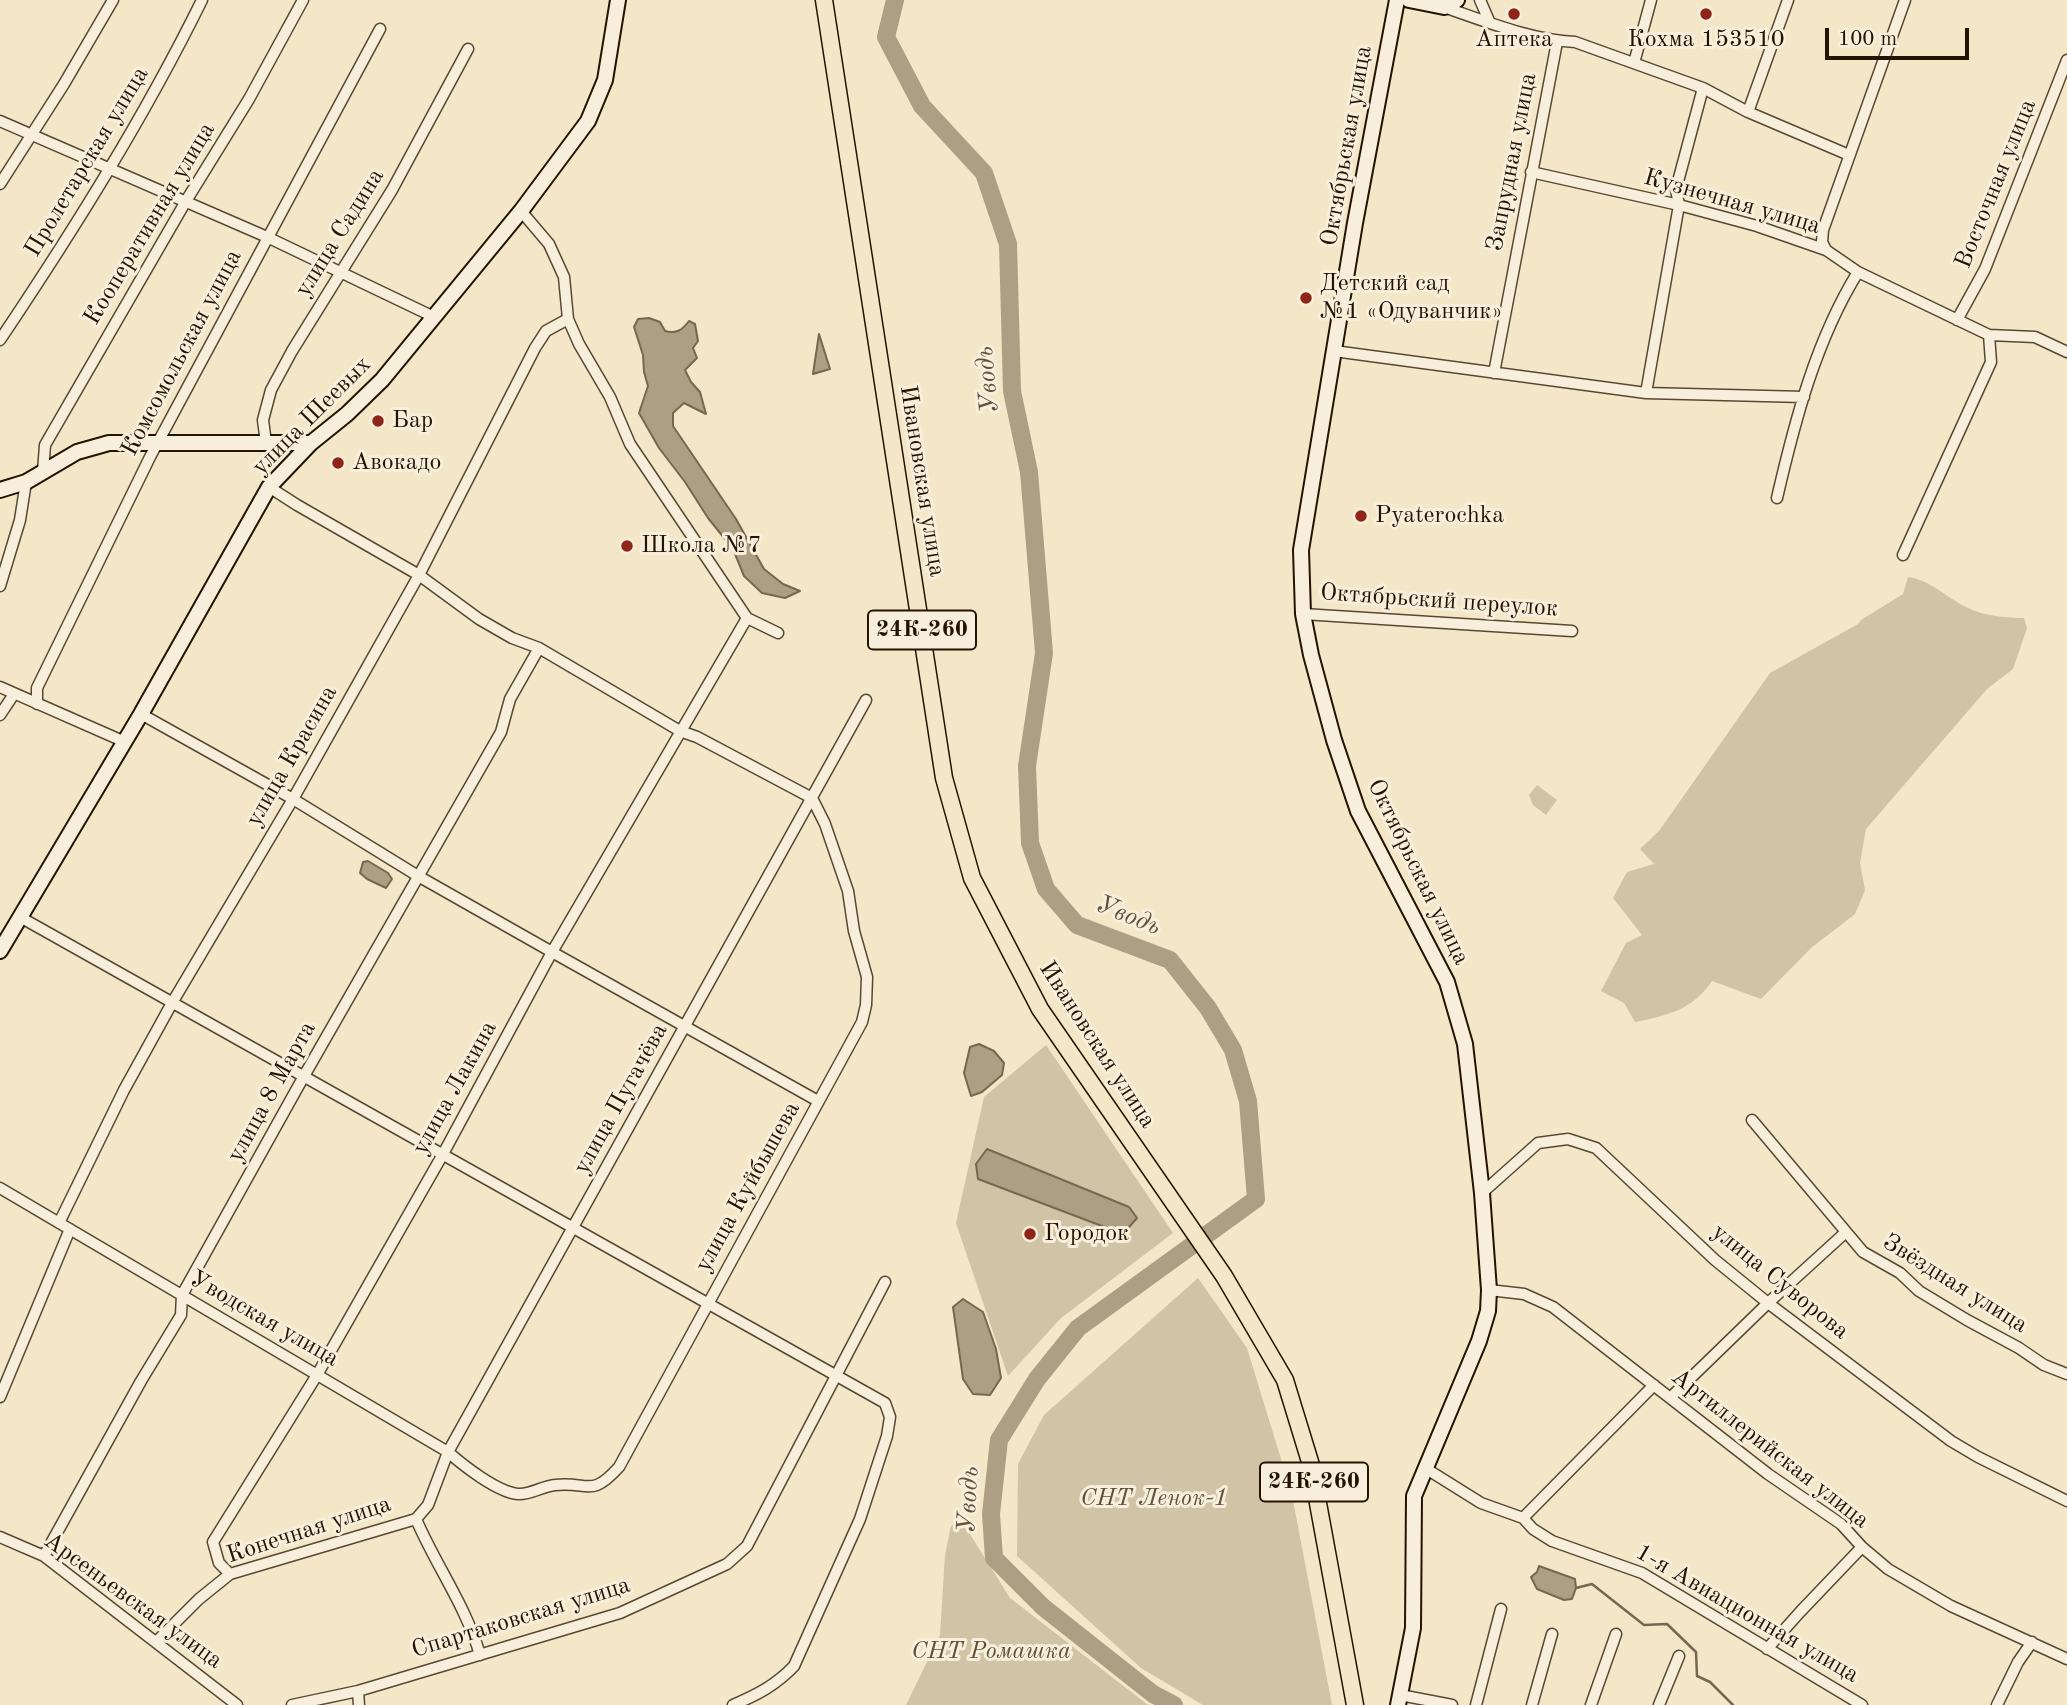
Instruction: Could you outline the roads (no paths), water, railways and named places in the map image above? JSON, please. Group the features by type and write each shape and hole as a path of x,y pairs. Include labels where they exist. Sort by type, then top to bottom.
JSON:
{"main road":[{"name":"Ивановская улица","path":"824,0 944,778 972,878 1040,1009 1224,1276 1285,1380 1311,1465 1355,1705"}],"street":[{"path":"0,184 113,0"},
{"name":"Пролетарская улица","path":"0,340 50,266 169,66 202,0"},
{"name":"Кооперативная улица","path":"43,472 45,445 186,201 249,99 303,0"},
{"name":"улица Шеевых","path":"0,951 125,742 269,487 311,443 366,397 521,211 587,121 606,80 618,0"},
{"name":"Октябрьская улица","path":"1397,0 1371,134 1301,550 1303,614 1334,740 1358,811 1447,982 1465,1044 1482,1193 1488,1311 1479,1341 1414,1496 1413,1628 1399,1700"},
{"path":"1409,0 1450,3 1490,23 1557,42 1575,42 1703,88 1748,112 1849,155"},
{"path":"1479,0 1490,23"},
{"path":"1634,63 1651,0"},
{"path":"1748,112 1788,0"},
{"path":"1826,250 1822,242 1823,230 1905,0"},
{"name":"Комсомольская улица","path":"37,704 37,688 159,443 380,29"},
{"name":"Запрудная улица","path":"1494,373 1557,42"},
{"name":"улица Садина","path":"266,443 263,420 271,390 292,351 392,190 468,49"},
{"name":"Восточная улица","path":"1957,320 1985,270 2062,92 2067,61"},
{"path":"1646,393 1679,205 1676,189 1703,88"},
{"path":"0,121 267,237 434,317"},
{"name":"Кузнечная улица","path":"1531,172 1679,205 1757,226 1826,250 1858,272 1989,335 2035,337 2067,352"},
{"path":"521,211 549,244 564,277 568,318 579,344 610,397 630,444 747,618 778,633"},
{"path":"1777,498 1804,397 1837,307 1858,272"},
{"name":"улица Красина","path":"60,1223 124,1090 419,575 535,348 546,331 568,318"},
{"path":"1903,555 1990,362 1989,335"},
{"path":"1334,351 1646,393 1804,397"},
{"path":"0,490 26,482 77,452 109,443 311,443"},
{"path":"0,586 20,520 26,482"},
{"path":"269,487 419,575 479,619 512,638 539,648 680,731 697,737 812,798"},
{"name":"Октябрьский переулок","path":"1303,614 1572,631"},
{"name":"улица Лакина","path":"230,1574 219,1563 214,1542 317,1375 443,1154 552,952 747,618"},
{"name":"улица 8 Марта","path":"44,1556 141,1381 181,1315 182,1295 501,732 510,699 539,648"},
{"path":"0,687 125,742"},
{"path":"0,715 14,694"},
{"name":"улица Пугачёва","path":"416,1519 428,1505 448,1452 866,700"},
{"path":"141,714 293,799 418,876 818,1101"},
{"name":"улица Куйбышева","path":"504,1490 520,1494 557,1484 587,1488 606,1482 619,1467 862,1022 867,977 854,932 848,891 825,824 812,798"},
{"path":"20,917 885,1403 890,1417 887,1436 860,1519 794,1666 779,1682 733,1705"},
{"name":"Звёздная улица","path":"1752,1120 1863,1252 1900,1273 1919,1291 1967,1320 2044,1365 2067,1374"},
{"name":"улица Суворова","path":"1482,1193 1538,1143 1568,1139 1596,1148 1715,1260 1951,1441 2067,1500"},
{"name":"Уводская улица","path":"0,1188 448,1452 504,1490"},
{"path":"0,1397 70,1229"},
{"path":"1670,1398 1846,1232"},
{"name":"Спартаковская улица","path":"292,1705 358,1691 620,1613 727,1564 747,1546 885,1282"},
{"name":"Артиллерийская улица","path":"1489,1290 1524,1294 1553,1307 1768,1474 1842,1524 1862,1547 1888,1569 1951,1605 2067,1659"},
{"path":"1523,1518 1654,1385"},
{"name":"1-я Авиационная улица","path":"1425,1468 1481,1503 1523,1518 1533,1529 1552,1541 1642,1573 1862,1705"},
{"path":"416,1519 431,1555 473,1633 480,1654"},
{"name":"Конечная улица","path":"156,1642 199,1599 230,1574 416,1519"},
{"name":"Арсеньевская улица","path":"0,1537 44,1556 237,1705"},
{"path":"1768,1650 1862,1547"},
{"path":"1476,1705 1501,1609"},
{"path":"1532,1705 1552,1634"},
{"path":"1591,1705 1616,1634"},
{"path":"1997,1705 2018,1662 2032,1642"},
{"path":"1659,1705 1679,1656"},
{"path":"358,1691 359,1705"},
{"path":"1399,1700 1452,1705"}],"waterway":[{"name":"Уводь","path":"895,0 886,37 922,106 984,173 1008,244 1012,391 1029,472 1044,653 1027,766 1030,843 1046,889 1077,925 1170,960 1208,1008 1233,1050 1248,1101 1256,1199 1078,1328 1037,1379 999,1440 991,1514 994,1558 1043,1607 1153,1694 1174,1705"},
{"path":"1576,1588 1592,1584 1644,1625 1667,1624 1696,1652 1697,1676 1710,1682 1733,1705"}],"place":[{"name":"Аптека","path":"1514,14"},
{"name":"Кохма 153510","path":"1706,14"},
{"name":"Детский сад №1 «Одуванчик»","path":"1306,298"},
{"name":"Бар","path":"378,421"},
{"name":"Авокадо","path":"338,463"},
{"name":"Pyaterochka","path":"1361,516"},
{"name":"Школа №7","path":"627,546"},
{"name":"Городок","path":"1030,1234"}],"park label":[{"name":"СНТ Ленок-1","path":"1154,1499"},
{"name":"СНТ Ромашка","path":"991,1652"}]}
